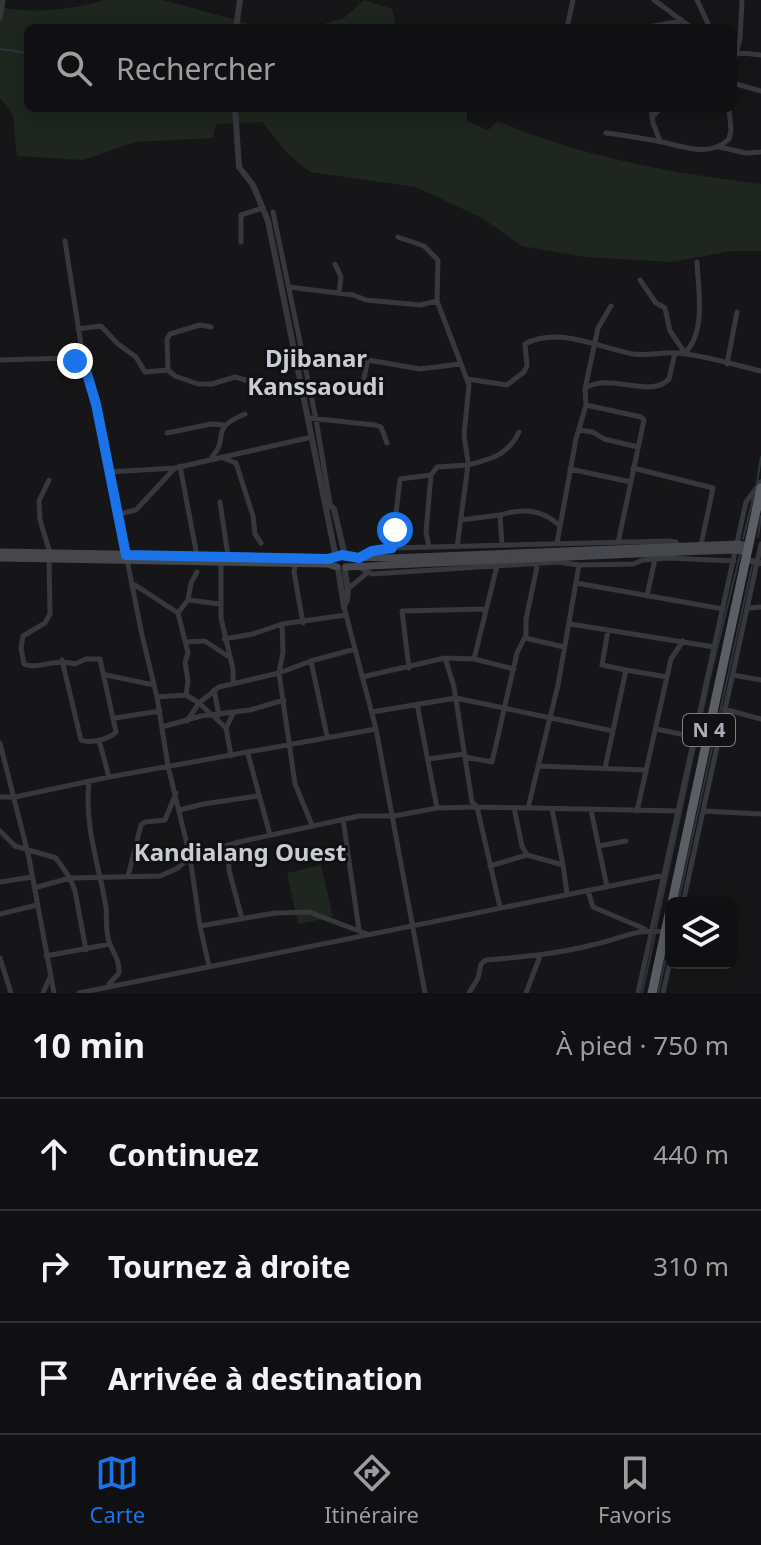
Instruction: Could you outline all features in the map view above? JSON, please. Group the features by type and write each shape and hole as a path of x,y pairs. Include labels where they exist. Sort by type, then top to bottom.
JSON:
{"highway":[{"name":"N 4","path":"673,897 761,488"},
{"name":"N 4","path":"652,993 655,931 665,914"}],"main road":[{"path":"127,558 197,556 342,563 498,561 701,545 737,547 748,553"},
{"path":"390,562 737,547"},
{"path":"0,555 221,562 296,561"}],"street":[{"path":"0,18 3,0"},
{"path":"237,24 240,0"},
{"path":"568,24 573,0"},
{"path":"654,0 686,24"},
{"path":"697,0 708,24"},
{"path":"737,46 742,0"},
{"path":"665,24 682,21"},
{"path":"737,52 761,55"},
{"path":"737,84 761,91"},
{"path":"235,112 239,167 253,185 264,208 313,419 328,503"},
{"path":"651,112 660,141"},
{"path":"652,117 657,112"},
{"path":"719,147 730,134 729,112"},
{"path":"606,133 660,141 688,149 719,147 752,154 761,152"},
{"path":"241,242 241,215 264,208"},
{"path":"273,212 290,287 305,386"},
{"path":"398,237 424,246 438,260 437,301 467,379 469,397 464,438 468,465 457,547"},
{"path":"65,241 84,364 96,404 160,711 168,766 190,857 209,966"},
{"path":"684,354 695,337 701,293 697,262"},
{"path":"335,264 341,277 339,293"},
{"path":"640,280 656,303 665,308 670,331 684,354"},
{"path":"281,287 417,305 437,301"},
{"path":"557,543 570,469 586,405 586,387 598,328 611,306"},
{"path":"727,364 737,312"},
{"path":"168,370 167,339 170,334 200,325 211,327"},
{"path":"78,329 101,326 136,357 145,372 168,370 175,376 198,384 212,384 235,377 252,382 343,393 360,392 368,360 420,369 460,364"},
{"path":"467,379 507,385 527,366 524,347 528,342 544,338 595,343 636,354 684,354 761,371"},
{"path":"586,387 601,382 659,386 669,379 675,353"},
{"path":"0,360 69,358 84,364"},
{"path":"586,405 643,418 618,543"},
{"path":"211,458 217,451 227,421 245,414"},
{"path":"313,419 312,437 328,503 334,509 342,563 344,607 376,729 425,993"},
{"path":"313,419 375,425 381,427 387,443"},
{"path":"167,433 211,424 224,425"},
{"path":"579,430 638,447"},
{"path":"429,547 426,532 431,475 437,467 468,465 502,454 514,443 519,432"},
{"path":"109,472 178,467 312,437"},
{"path":"220,456 236,463 253,516 255,534 261,543"},
{"path":"118,514 136,510 178,467"},
{"path":"178,467 197,556"},
{"path":"633,468 713,488 701,545"},
{"path":"570,469 631,482"},
{"path":"392,548 400,479 431,475"},
{"path":"49,480 39,501 40,520 49,556 50,614 45,623 23,636 21,648 27,666 62,660 75,664 86,659 100,659 115,718 115,734 99,740 81,740 62,660"},
{"path":"638,993 655,931 746,502 761,482"},
{"path":"220,502 229,557"},
{"path":"461,520 500,515 518,509 549,516 560,527"},
{"path":"500,515 502,545"},
{"path":"367,573 358,562 372,551 392,548 670,541 680,549"},
{"path":"684,897 761,544"},
{"path":"748,553 759,563"},
{"path":"349,588 367,573 498,561 579,565 633,564 655,559 734,561"},
{"path":"647,596 655,559"},
{"path":"296,561 294,572 303,623"},
{"path":"474,659 498,561"},
{"path":"221,562 220,604 233,683"},
{"path":"428,759 465,755 492,762 517,653 525,638 538,562"},
{"path":"342,563 349,588 344,607"},
{"path":"528,808 551,719 579,565"},
{"path":"178,613 188,600 197,572"},
{"path":"576,583 723,609"},
{"path":"133,584 178,613 186,642 186,695"},
{"path":"188,600 220,604"},
{"path":"748,608 761,607"},
{"path":"409,668 402,611 486,609"},
{"path":"224,639 253,634 282,624 346,615"},
{"path":"282,624 283,652 279,673 295,784 312,826"},
{"path":"570,624 714,647"},
{"path":"608,630 602,665 667,677"},
{"path":"525,638 564,647"},
{"path":"186,642 205,641 230,658"},
{"path":"637,811 672,655 683,641"},
{"path":"187,721 199,703 214,690 355,649"},
{"path":"362,677 445,658 474,659 514,669"},
{"path":"445,658 456,698 472,802 477,807 500,907"},
{"path":"311,661 327,736"},
{"path":"605,768 626,670"},
{"path":"105,674 154,685"},
{"path":"733,675 761,680"},
{"path":"214,690 231,756"},
{"path":"157,697 186,695 223,726"},
{"path":"372,712 456,698 613,731"},
{"path":"162,727 211,715 250,710 284,700"},
{"path":"417,704 437,808"},
{"path":"724,709 761,719"},
{"path":"115,718 160,711"},
{"path":"223,726 234,711"},
{"path":"0,797 15,797 376,729"},
{"path":"656,729 695,737"},
{"path":"99,740 109,777"},
{"path":"0,743 27,849 54,993"},
{"path":"248,754 270,835"},
{"path":"538,766 645,770"},
{"path":"89,782 90,835 110,944 118,956 119,973 108,985"},
{"path":"128,876 141,825 165,820 176,793"},
{"path":"180,810 258,796"},
{"path":"34,888 70,878 160,876 178,868 190,857 270,835 359,816 394,816 437,808 477,807 679,811"},
{"path":"514,808 522,846 527,855"},
{"path":"552,809 567,894"},
{"path":"591,810 607,887"},
{"path":"703,811 761,814"},
{"path":"343,819 359,931"},
{"path":"0,831 15,846 56,858 75,891 86,950"},
{"path":"599,846 626,841"},
{"path":"228,846 229,870 242,920"},
{"path":"490,866 527,855 563,865"},
{"path":"79,993 665,875"},
{"path":"0,882 32,877"},
{"path":"588,891 593,907 655,931"},
{"path":"0,914 37,905"},
{"path":"200,926 275,913 309,912 368,935"},
{"path":"469,993 483,961 540,956 655,931"},
{"path":"46,956 110,944"},
{"path":"526,993 540,956"},
{"path":"0,958 11,993"},
{"path":"663,993 668,969"},
{"path":"43,993 50,976"}],"shaded area":[{"path":"104,0 163,0 250,24 24,24 24,112 467,112 467,121 488,130 498,121 530,134 627,162 761,184 761,251 732,251 671,262 585,257 522,246 482,218 416,187 310,172 288,154 262,122 216,124 213,138 135,142 83,160 17,156 13,116 0,98 0,7 52,10"},
{"path":"364,0 392,9 396,24 323,24 344,18"},
{"path":"321,865 333,917 298,924 287,873"}],"waterway":[{"path":"0,49 24,52"},
{"path":"757,483 761,457"},
{"path":"743,539 754,494"},
{"path":"758,537 761,516"},
{"path":"656,928 710,677 740,555"},
{"path":"679,897 752,566"},
{"path":"642,993 655,935"},
{"path":"658,993 665,962"}],"district":[{"name":"Djibanar Kanssaoudi","path":"316,373"},
{"name":"Kandialang Ouest","path":"240,853"}],"route":[{"path":"75,361 84,364 96,404 126,555 328,559 342,555 359,558 372,551 392,548 395,530"}]}
